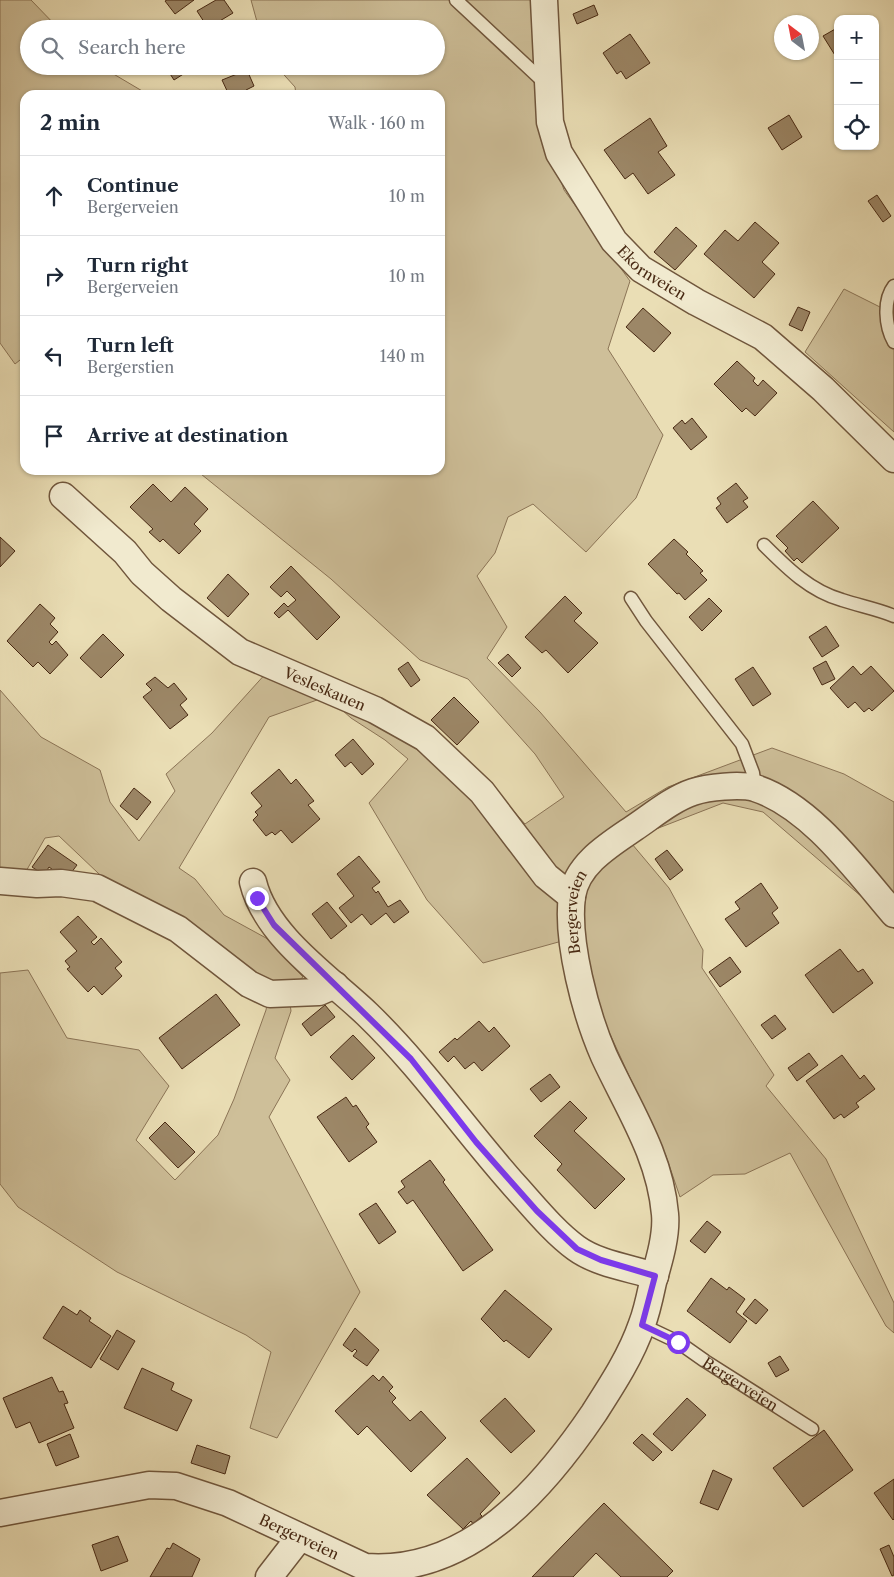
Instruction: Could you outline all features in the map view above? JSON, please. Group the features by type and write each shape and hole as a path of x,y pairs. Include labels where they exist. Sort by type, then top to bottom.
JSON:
{"street":[{"name":"Ekornveien","path":"544,0 550,122 559,153 614,240 641,269 696,302 762,337 823,389 894,459"},
{"name":"Vesleskauen","path":"63,496 125,552 142,572 171,599 240,652 375,710 426,738 482,792 546,876 559,889 572,897"},
{"name":"Bergerveien","path":"1,1510 149,1485 176,1486 228,1502 367,1572 400,1567 441,1556 480,1535 518,1507 537,1489 572,1445 623,1367 642,1325 655,1276 665,1217 659,1176 638,1122 604,1054 585,998 574,955 572,897 576,882 586,866 602,850 666,806 693,792 739,786 755,788 786,803 810,822 841,852 894,914"},
{"path":"0,881 37,884 62,883 97,888 178,929 249,984 270,994 319,992 335,985"},
{"path":"253,882 257,898 274,925 411,1059 482,1149 537,1211 577,1249 601,1260 655,1276"},
{"path":"269,1577 300,1537"}],"lane":[{"path":"456,0 548,86"},
{"path":"894,286 887,298 887,319 894,342"},
{"path":"764,545 789,570 817,590 842,600 875,608 894,616"},
{"path":"631,598 646,621 742,744 753,773 755,788"},
{"name":"Bergerveien","path":"642,1325 678,1342 704,1362 812,1429"}],"shaded area":[{"path":"0,0 31,0 50,20 20,20 20,75 115,75 141,90 20,90 20,360 15,364 0,343"},
{"path":"251,0 532,0 538,112 564,190 630,281 608,349 663,435 636,498 586,552 533,504 508,517 495,553 477,576 507,627 487,658 540,712 626,812 668,787 772,748 844,774 894,802 894,929 876,909 763,812 723,803 656,829 632,844 669,888 703,950 702,968 774,1075 766,1086 826,1159 894,1303 894,1333 886,1326 790,1153 745,1174 713,1175 680,1197 666,1156 603,1019 580,936 483,963 427,900 369,803 408,759 385,740 351,718 333,702 317,700 269,717 179,868 195,879 224,915 266,938 303,977 288,989 291,1011 275,1058 290,1080 269,1117 360,1292 277,1438 250,1428 271,1352 246,1335 117,1272 18,1207 0,1184 0,973 28,970 67,1038 139,1050 169,1086 136,1140 175,1180 218,1135 234,1099 266,1010 270,988 117,891 59,836 45,838 25,873 0,870 0,690 41,737 100,770 110,802 139,841 175,791 166,774 212,733 277,661 418,722 417,750 484,777 525,824 564,797 535,754 468,679 420,660 331,579 202,475 445,475 445,90 295,90 284,75 445,75 445,20 257,20"},
{"path":"844,289 894,314 894,432 805,352"}],"building":[{"path":"194,0 175,14 165,1"},
{"path":"216,0 224,0 233,13 221,20 203,20 197,11"},
{"path":"594,5 598,15 577,24 573,14"},
{"path":"834,30 834,54 823,36"},
{"path":"630,34 650,63 626,79 621,71 617,74 603,53"},
{"path":"171,75 182,75 174,80"},
{"path":"234,75 249,75 254,86 246,90 227,90 222,80"},
{"path":"789,115 802,137 782,150 768,128"},
{"path":"650,118 667,146 658,152 675,175 648,194 633,173 625,179 604,150"},
{"path":"877,195 891,216 883,222 868,201"},
{"path":"755,222 779,243 762,262 775,274 754,298 704,254 725,230 738,241"},
{"path":"676,227 697,246 675,270 654,252"},
{"path":"798,307 810,312 802,331 789,325"},
{"path":"643,308 671,333 654,352 626,327"},
{"path":"737,361 755,378 753,381 758,386 763,380 777,393 755,416 746,408 742,412 714,384"},
{"path":"692,418 707,437 691,450 673,428 682,420 685,424"},
{"path":"736,483 748,498 743,501 748,507 727,523 716,508 721,504 717,498"},
{"path":"153,484 171,502 185,487 208,509 194,524 201,531 179,554 163,539 160,542 149,532 153,529 130,507"},
{"path":"813,501 839,528 802,563 797,558 794,561 785,551 788,548 776,536"},
{"path":"0,537 15,551 0,567"},
{"path":"674,539 688,552 686,554 703,571 700,573 707,580 685,600 648,564"},
{"path":"291,566 340,617 317,640 288,610 279,618 274,613 284,603 288,607 296,600 287,591 281,597 270,587"},
{"path":"228,574 249,594 228,617 207,598"},
{"path":"565,596 582,613 574,621 598,643 568,673 546,650 542,653 525,637"},
{"path":"709,598 722,611 702,631 689,617"},
{"path":"40,604 55,618 50,624 58,632 49,642 52,645 56,641 68,655 50,674 38,662 33,667 7,641"},
{"path":"826,626 839,646 822,657 809,637"},
{"path":"103,634 124,655 101,678 80,658"},
{"path":"508,654 521,668 512,677 498,663"},
{"path":"826,661 835,679 822,685 813,668"},
{"path":"408,662 420,680 411,687 398,669"},
{"path":"853,666 861,675 871,666 894,691 872,711 869,708 864,712 855,702 848,708 830,688"},
{"path":"753,667 771,694 753,706 735,679"},
{"path":"155,677 168,688 174,683 187,699 180,705 188,715 170,729 143,697 152,690 146,684"},
{"path":"454,697 479,722 457,745 431,720"},
{"path":"353,739 374,764 362,775 351,762 345,767 335,755"},
{"path":"279,769 291,784 296,779 314,801 308,805 320,819 292,843 281,830 275,835 272,832 266,836 253,820 258,815 255,812 262,806 251,793"},
{"path":"134,788 151,802 137,820 120,806"},
{"path":"48,845 77,865 68,877 58,870 56,872 49,867 44,875 32,867"},
{"path":"667,850 683,870 670,880 655,859"},
{"path":"359,856 380,882 372,888 376,893 378,891 388,907 400,900 409,912 394,923 386,913 371,925 362,914 351,923 339,908 354,896 337,874"},
{"path":"761,883 778,908 772,913 779,923 746,947 725,919 740,909 735,902"},
{"path":"327,902 347,926 331,939 312,914"},
{"path":"78,916 97,937 91,942 94,945 101,938 122,962 115,968 122,976 102,995 94,986 88,992 67,969 70,967 65,961 77,951 60,932"},
{"path":"840,949 858,972 863,969 873,983 833,1013 805,975"},
{"path":"730,957 741,972 720,987 709,972"},
{"path":"216,994 240,1025 182,1069 159,1038"},
{"path":"325,1005 335,1017 311,1036 302,1024"},
{"path":"775,1015 786,1029 772,1039 761,1025"},
{"path":"479,1021 489,1032 494,1027 510,1046 482,1071 474,1062 465,1069 454,1056 448,1062 439,1052 455,1038 457,1040"},
{"path":"353,1035 375,1058 352,1080 330,1057"},
{"path":"809,1053 818,1065 797,1081 788,1068"},
{"path":"842,1055 860,1079 864,1075 875,1089 856,1103 859,1107 844,1118 841,1114 834,1119 806,1081"},
{"path":"550,1074 560,1087 541,1102 530,1089"},
{"path":"346,1097 353,1107 356,1105 369,1124 366,1127 377,1142 349,1162 317,1117"},
{"path":"570,1101 587,1118 574,1131 625,1179 595,1209 557,1170 562,1164 534,1136"},
{"path":"165,1122 195,1152 178,1168 149,1138"},
{"path":"430,1160 445,1180 443,1182 493,1250 463,1271 413,1200 407,1204 398,1192 405,1187 401,1181"},
{"path":"376,1203 396,1232 379,1244 359,1214"},
{"path":"707,1221 721,1232 705,1253 690,1241"},
{"path":"711,1278 727,1290 729,1287 745,1299 736,1312 747,1321 730,1343 687,1311"},
{"path":"505,1290 552,1329 529,1358 506,1340 504,1342 481,1319"},
{"path":"755,1299 768,1310 756,1324 743,1314"},
{"path":"63,1306 77,1315 80,1310 91,1318 89,1321 111,1336 91,1368 43,1338"},
{"path":"355,1328 379,1350 367,1366 353,1356 357,1351 355,1349 352,1352 343,1345"},
{"path":"117,1330 135,1341 118,1370 100,1359"},
{"path":"780,1356 789,1370 776,1377 768,1363"},
{"path":"142,1368 174,1383 171,1390 192,1400 177,1431 124,1408"},
{"path":"373,1375 379,1381 383,1376 393,1387 389,1391 396,1398 392,1402 410,1421 421,1411 446,1438 411,1472 367,1426 358,1435 335,1411"},
{"path":"52,1377 59,1392 63,1391 68,1403 64,1404 74,1428 39,1443 30,1422 16,1428 3,1398"},
{"path":"505,1398 535,1431 511,1453 480,1421"},
{"path":"687,1398 706,1415 672,1451 653,1434"},
{"path":"824,1430 853,1470 803,1507 773,1468"},
{"path":"70,1434 79,1457 56,1466 47,1444"},
{"path":"642,1434 662,1452 653,1461 633,1443"},
{"path":"197,1445 230,1456 225,1474 191,1463"},
{"path":"467,1458 500,1493 480,1514 482,1516 473,1524 471,1521 463,1529 427,1495"},
{"path":"713,1470 732,1479 718,1510 700,1503"},
{"path":"894,1479 894,1519 893,1520 874,1493"},
{"path":"604,1503 673,1571 667,1577 621,1577 596,1553 573,1577 532,1577"},
{"path":"118,1536 128,1561 101,1571 92,1545"},
{"path":"173,1543 200,1559 192,1577 150,1577 167,1548 170,1549"},
{"path":"889,1545 894,1557 894,1575 892,1576 880,1549"}],"route":[{"path":"257,898 264,912 274,925 411,1059 476,1142 537,1211 577,1249 601,1260 655,1276 642,1325 678,1342"}]}
